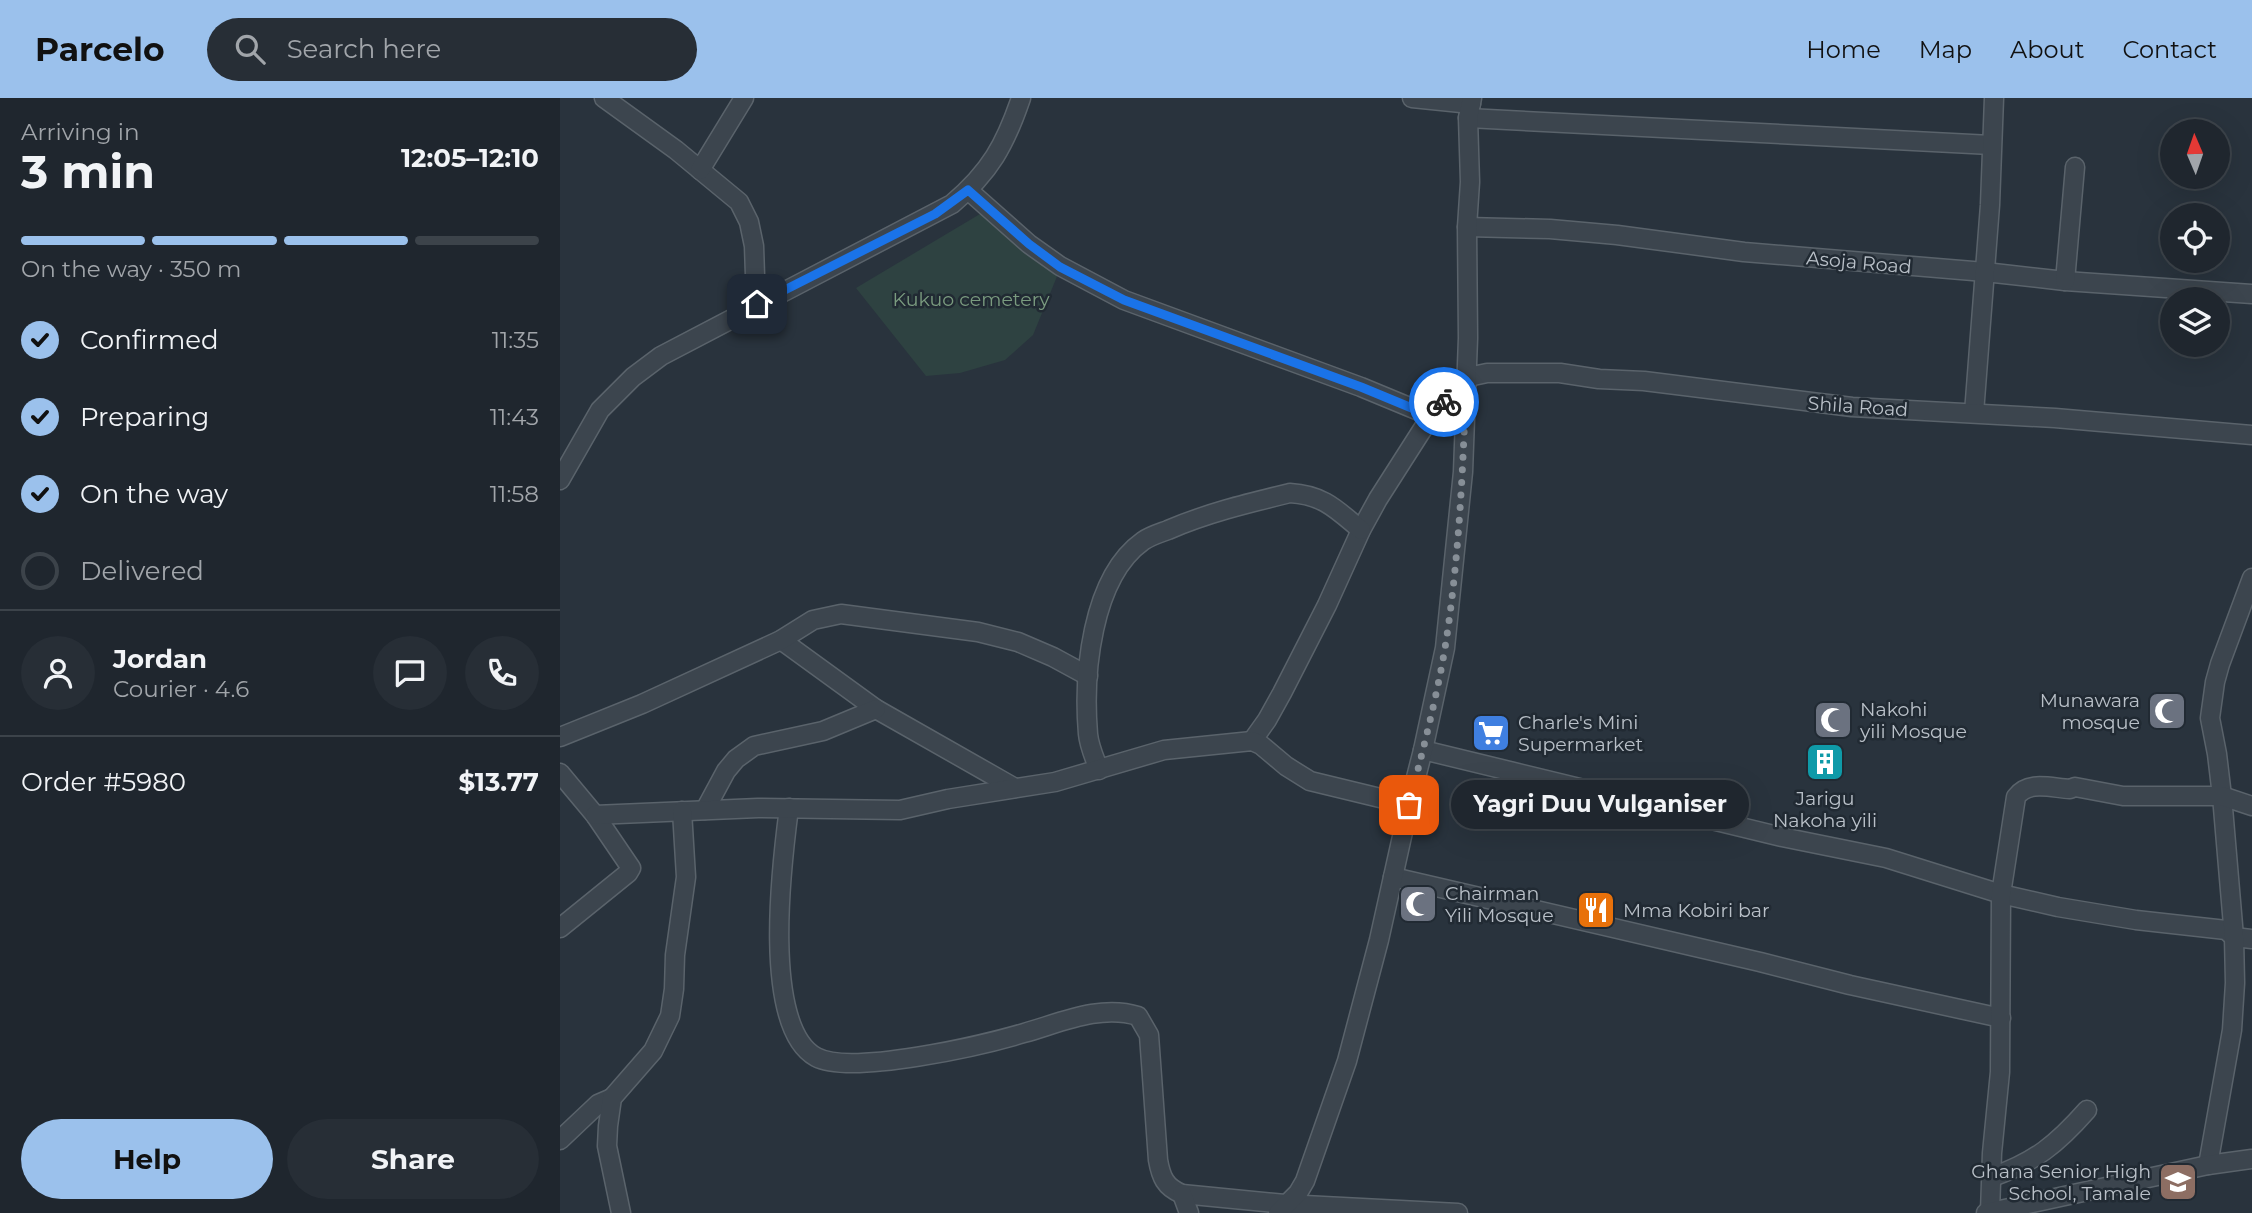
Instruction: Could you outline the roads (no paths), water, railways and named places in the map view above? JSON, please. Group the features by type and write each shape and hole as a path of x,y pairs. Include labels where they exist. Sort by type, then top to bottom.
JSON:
{"street":[{"path":"604,98 739,202 749,222 754,246 757,304"},
{"path":"700,170 744,98"},
{"path":"562,471 600,410 633,377 672,350 935,214 968,190 994,159 1009,134 1021,98"},
{"path":"1412,98 1470,107 1991,145"},
{"path":"1973,413 1990,205 1994,98"},
{"path":"1282,1209 1298,1193 1305,1181 1348,1061 1445,648 1463,472 1468,338 1470,107"},
{"path":"2065,281 2075,167"},
{"path":"968,190 1029,244 1060,267 1124,300 1361,387 1431,416"},
{"name":"Asoja Road","path":"1467,227 1550,229 1617,235 1744,253 2252,294"},
{"name":"Shila Road","path":"1466,381 1473,376 1487,373 1560,373 1599,379 1682,385 1809,403 2252,435"},
{"path":"1252,741 1282,693 1327,605 1361,530 1431,416 1466,381"},
{"path":"1099,770 1088,736 1088,676 1096,623 1112,579 1126,555 1145,539 1185,522 1290,492 1308,494 1329,503 1361,530"},
{"path":"2208,1165 2232,1030 2243,938 2210,718 2215,682 2252,578"},
{"path":"560,737 642,704 781,640 805,625 841,614 978,632 1018,642 1088,676"},
{"path":"781,640 876,709 1015,788"},
{"path":"705,810 726,771 736,759 754,746 823,731 876,709"},
{"path":"596,815 789,808 900,810 1055,782 1164,750 1252,741 1310,781 1409,805"},
{"path":"1423,750 1782,836 1886,858 2001,894 2058,907 2226,929 2243,938"},
{"path":"560,773 596,815 631,868 560,928"},
{"path":"2252,807 2222,796 2123,796 2075,787 2070,789 2030,786 2021,790 2016,797 2001,894 2000,1072 1988,1213 2208,1165 2252,1159"},
{"path":"789,808 780,880 778,928 785,1012 800,1043 816,1057 836,1063 859,1064 962,1049 1068,1019 1102,1013 1128,1013 1138,1016 1149,1035 1160,1173 1168,1186 1182,1194 1282,1209 1458,1213"},
{"path":"560,1140 598,1104 612,1098 653,1051 670,1016 686,877 682,811"},
{"path":"1393,877 2001,1018"},
{"path":"612,1098 607,1146 621,1213"},
{"path":"1992,1177 2021,1167 2041,1153 2065,1135 2087,1110"},
{"path":"1182,1194 1189,1213"}],"place":[{"name":"Munawara mosque","path":"2167,711"},
{"name":"Nakohi yili Mosque","path":"1833,720"},
{"name":"Charle's Mini Supermarket","path":"1491,733"},
{"name":"Jarigu Nakoha yili","path":"1825,762"},
{"name":"Yagri Duu Vulganiser","path":"1409,805"},
{"name":"Chairman Yili Mosque","path":"1418,904"},
{"name":"Mma Kobiri bar","path":"1596,910"},
{"name":"Ghana Senior High School, Tamale","path":"2178,1182"}],"park label":[{"name":"Kukuo cemetery","path":"971,299"}]}
